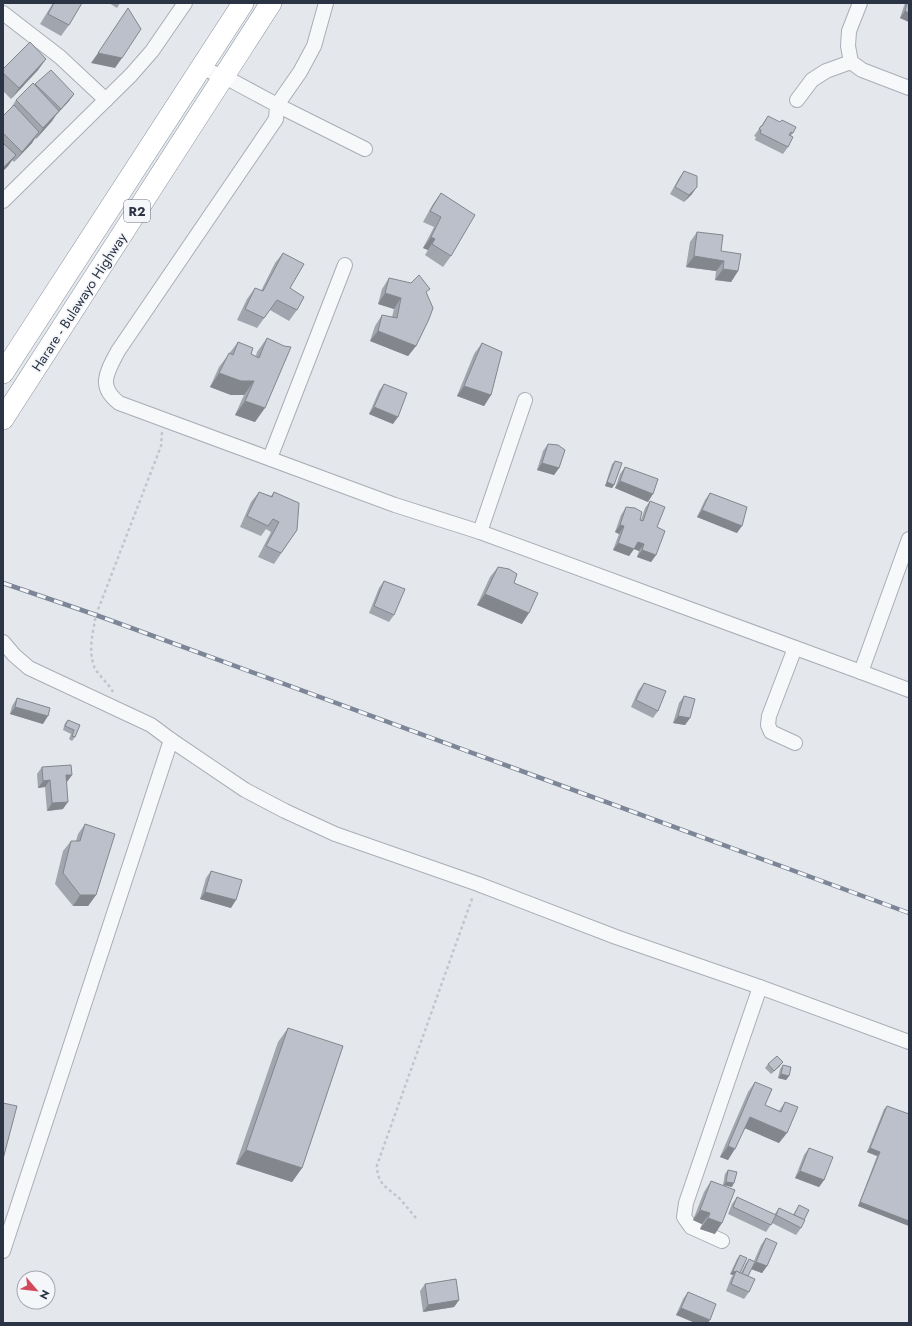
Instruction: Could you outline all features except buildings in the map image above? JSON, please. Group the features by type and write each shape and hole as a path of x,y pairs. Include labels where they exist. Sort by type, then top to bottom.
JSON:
{"highway":[{"name":"Harare - Bulawayo Highway","path":"3,373 243,3"},
{"name":"Harare - Bulawayo Highway","path":"3,419 271,3"}],"street":[{"path":"3,201 131,75 152,51 184,3"},
{"path":"326,3 314,46 300,72 277,105 276,119 118,351 105,386 113,398 120,403 164,420 395,505 480,532 909,690"},
{"path":"860,3 849,31 848,46 850,62 862,70 909,88"},
{"path":"3,13 60,57 106,100"},
{"path":"797,100 812,80 826,71 850,62"},
{"path":"201,68 225,76 277,105 365,149"},
{"path":"270,458 345,265"},
{"path":"480,532 525,400"},
{"path":"861,672 909,539"},
{"path":"3,642 14,655 29,668 151,725 245,790 285,811 335,834 478,884 616,937 760,987 909,1042"},
{"path":"795,648 769,716 768,725 771,732 795,743"},
{"path":"3,1251 171,740"},
{"path":"722,1241 691,1227 684,1217 686,1204 760,987"}],"path":[{"path":"125,713 110,686 94,667 91,644 96,615 161,446 164,420"},
{"path":"416,1218 401,1200 388,1190 379,1180 376,1165 478,884"}],"railway":[{"path":"3,583 96,615 909,913"}]}
